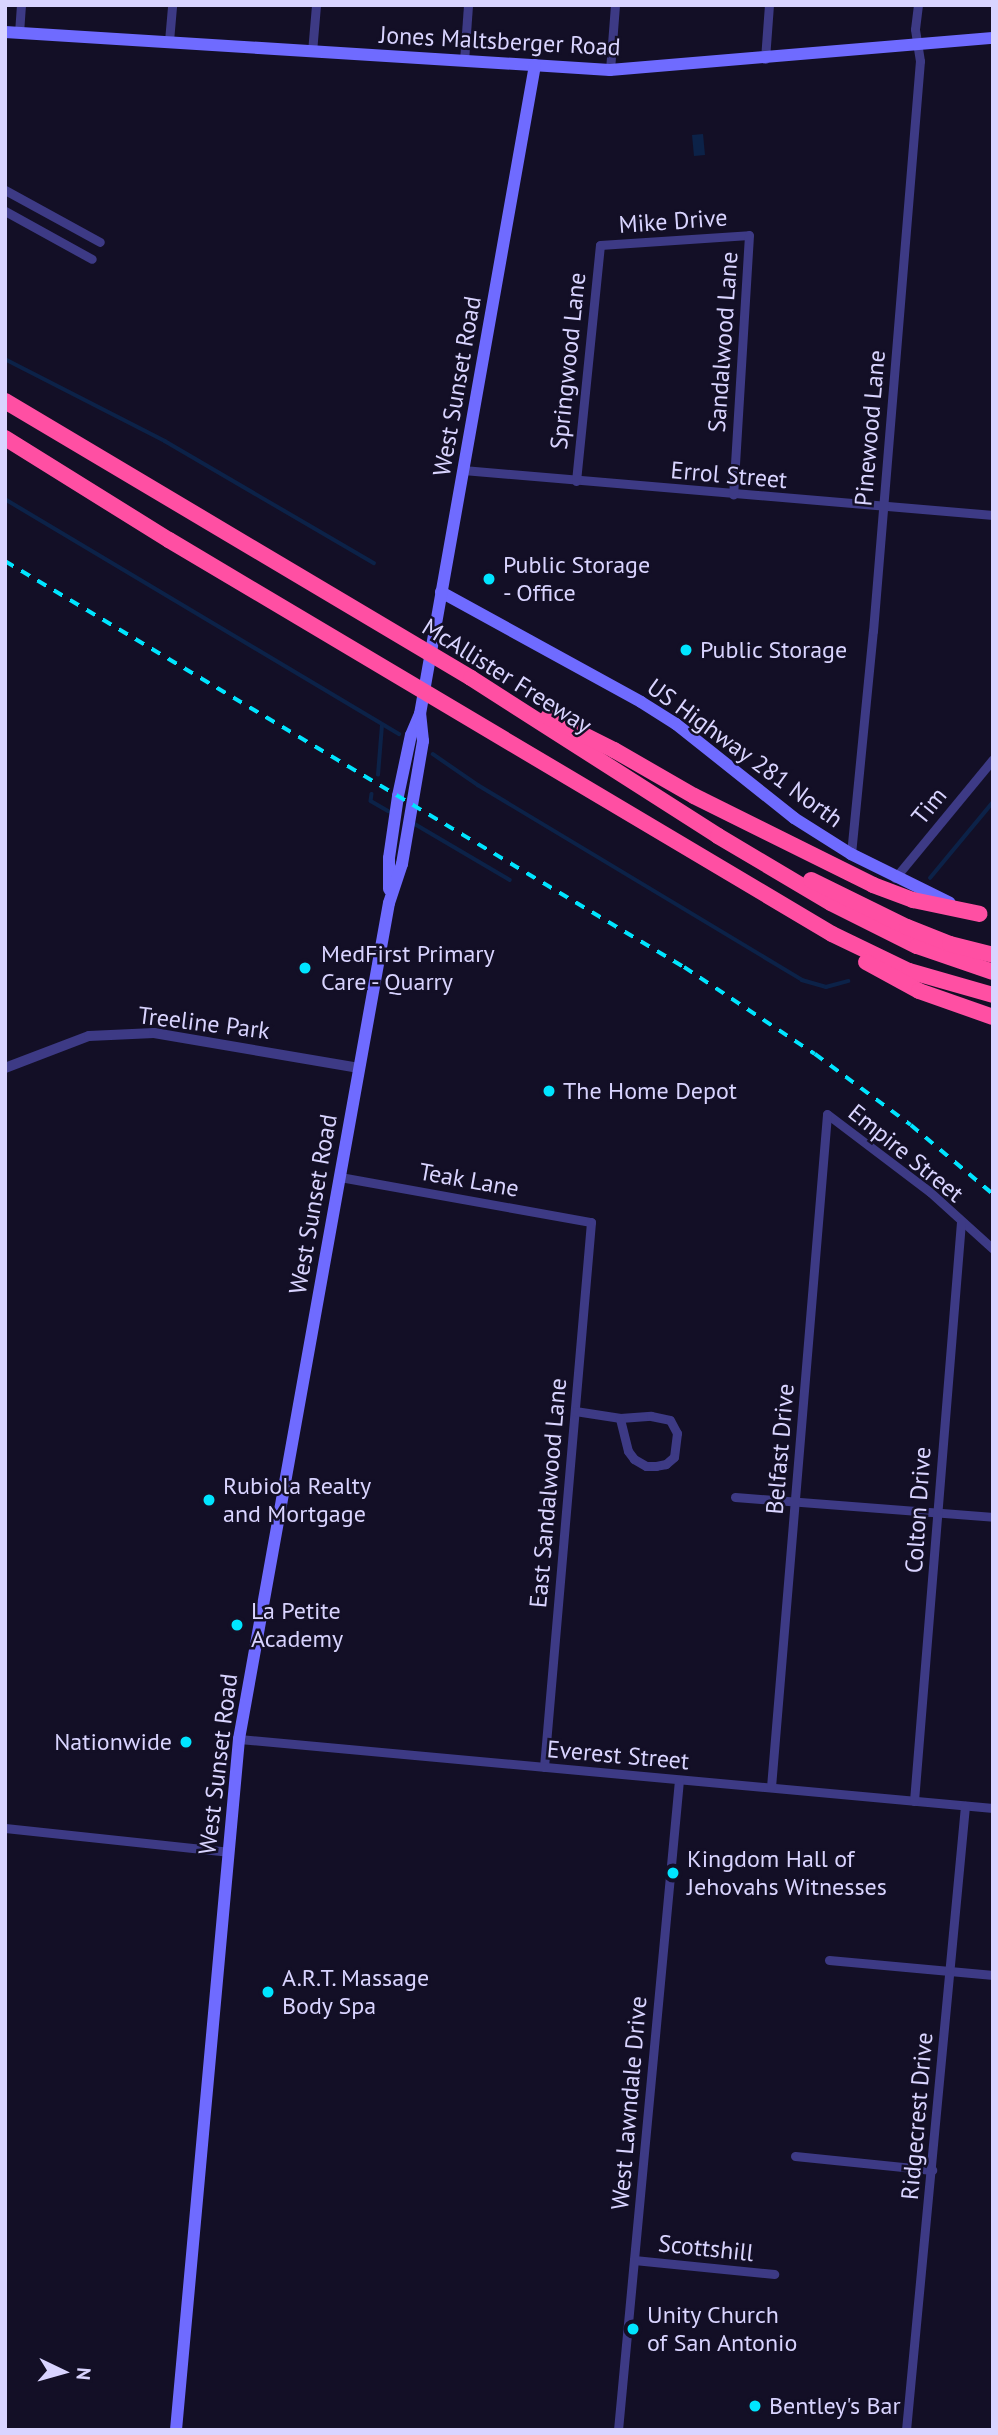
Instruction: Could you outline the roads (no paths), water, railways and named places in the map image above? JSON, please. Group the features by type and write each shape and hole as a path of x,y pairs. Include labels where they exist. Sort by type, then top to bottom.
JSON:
{"highway":[{"path":"5,393 52,428"},
{"name":"McAllister Freeway","path":"5,401 471,678 718,835 881,931 963,964 993,972"},
{"path":"5,438 813,923 909,971 993,995"},
{"path":"471,678 614,750 694,796 828,864 913,900 986,916"},
{"path":"718,835 907,927 950,944 993,955"},
{"path":"813,923 855,955 919,991 993,1017"}],"main road":[{"name":"Jones Maltsberger Road","path":"5,32 610,70 993,38"},
{"name":"West Sunset Road","path":"176,2430 239,1739 389,904 402,864 423,741 420,714 535,65"},
{"name":"US Highway 281 North","path":"441,592 586,670 676,724 794,818 851,854 895,878 986,916"}],"street":[{"path":"19,33 22,5"},
{"path":"169,41 172,5"},
{"path":"312,52 316,5"},
{"path":"464,61 468,5"},
{"path":"610,70 615,5"},
{"path":"765,59 769,5"},
{"name":"Pinewood Lane","path":"851,854 920,61 918,5"},
{"path":"5,190 100,242"},
{"path":"5,211 92,258"},
{"name":"Mike Drive","path":"600,245 749,234"},
{"name":"Sandalwood Lane","path":"733,495 749,234"},
{"name":"Springwood Lane","path":"576,481 600,245"},
{"name":"Errol Street","path":"463,470 883,508 993,515"},
{"name":"Tim","path":"895,878 993,759"},
{"name":"Treeline Park","path":"5,1068 89,1036 154,1033 359,1068"},
{"name":"Empire Street","path":"827,1114 930,1192 993,1249"},
{"name":"Belfast Drive","path":"771,1787 827,1114"},
{"name":"Teak Lane","path":"340,1177 591,1222"},
{"name":"East Sandalwood Lane","path":"544,1767 591,1222"},
{"name":"Colton Drive","path":"914,1801 961,1222"},
{"path":"575,1411 620,1418 651,1416 670,1420 677,1433 674,1457 666,1464 656,1466 646,1466 634,1459 628,1451 620,1418"},
{"path":"735,1497 993,1517"},
{"name":"Everest Street","path":"239,1739 993,1808"},
{"name":"West Lawndale Drive","path":"618,2430 679,1780"},
{"name":"Ridgecrest Drive","path":"906,2430 965,1806"},
{"path":"5,1829 228,1852"},
{"path":"830,1960 993,1975"},
{"path":"795,2156 932,2170"},
{"name":"Scottshill","path":"634,2260 774,2274"}],"water":[{"path":"703,134 705,155 694,156 692,135"}],"waterway":[{"path":"5,359 165,441 374,563"},
{"path":"5,499 399,734"},
{"path":"378,775 382,725"},
{"path":"433,754 478,785 802,980 826,987 848,981"},
{"path":"372,794 371,801 388,811"},
{"path":"930,878 993,802"},
{"path":"415,824 510,880"}],"railway":[{"path":"5,561 684,967 815,1054 911,1125 993,1194"}],"place":[{"name":"Public Storage - Office","path":"489,579"},
{"name":"Public Storage","path":"686,650"},
{"name":"MedFirst Primary Care - Quarry","path":"305,968"},
{"name":"The Home Depot","path":"549,1091"},
{"name":"Rubiola Realty and Mortgage","path":"209,1500"},
{"name":"La Petite Academy","path":"237,1625"},
{"name":"Nationwide","path":"186,1742"},
{"name":"Kingdom Hall of Jehovahs Witnesses","path":"673,1873"},
{"name":"A.R.T. Massage Body Spa","path":"268,1992"},
{"name":"Unity Church of San Antonio","path":"633,2329"},
{"name":"Bentley's Bar","path":"755,2406"}]}
